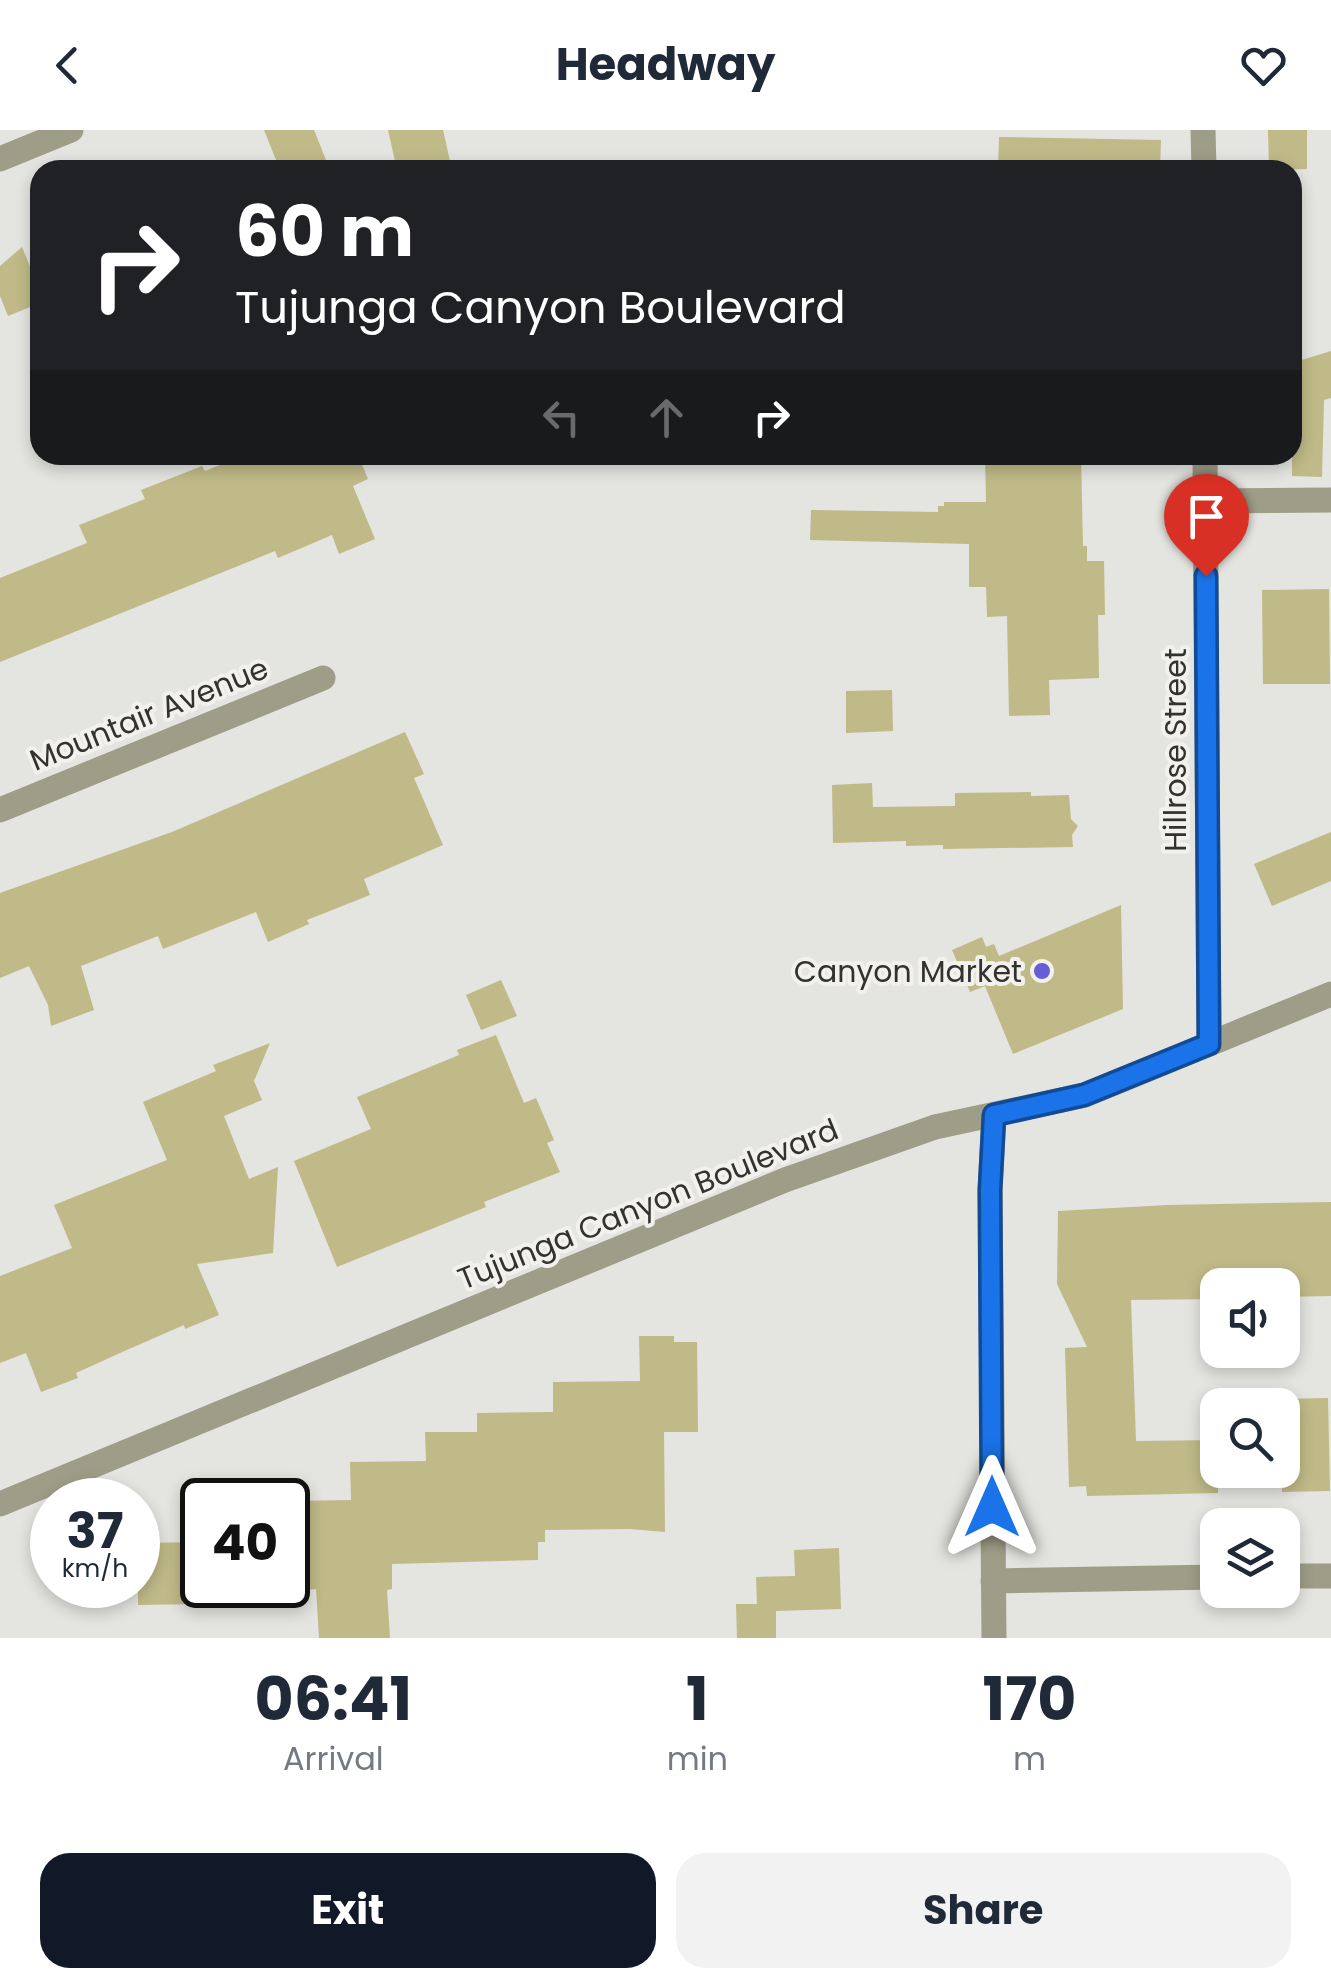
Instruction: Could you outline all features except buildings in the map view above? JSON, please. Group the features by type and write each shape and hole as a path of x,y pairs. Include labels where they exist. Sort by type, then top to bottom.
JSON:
{"street":[{"path":"0,159 71,130"},
{"path":"1203,130 1204,160"},
{"name":"Hillrose Street","path":"1205,465 1209,1044"},
{"path":"1206,502 1331,500"},
{"name":"Mountair Avenue","path":"0,810 323,678"},
{"name":"Tujunga Canyon Boulevard","path":"0,1504 785,1180 935,1127 1084,1095 1331,994"},
{"path":"994,1115 990,1190 994,1638"},
{"path":"1300,1576 1331,1576"},
{"path":"993,1581 1200,1578"}],"place":[{"name":"Canyon Market","path":"1042,971"}],"route":[{"path":"992,1507 990,1190 994,1115 1084,1095 1209,1044 1206,576"}]}
